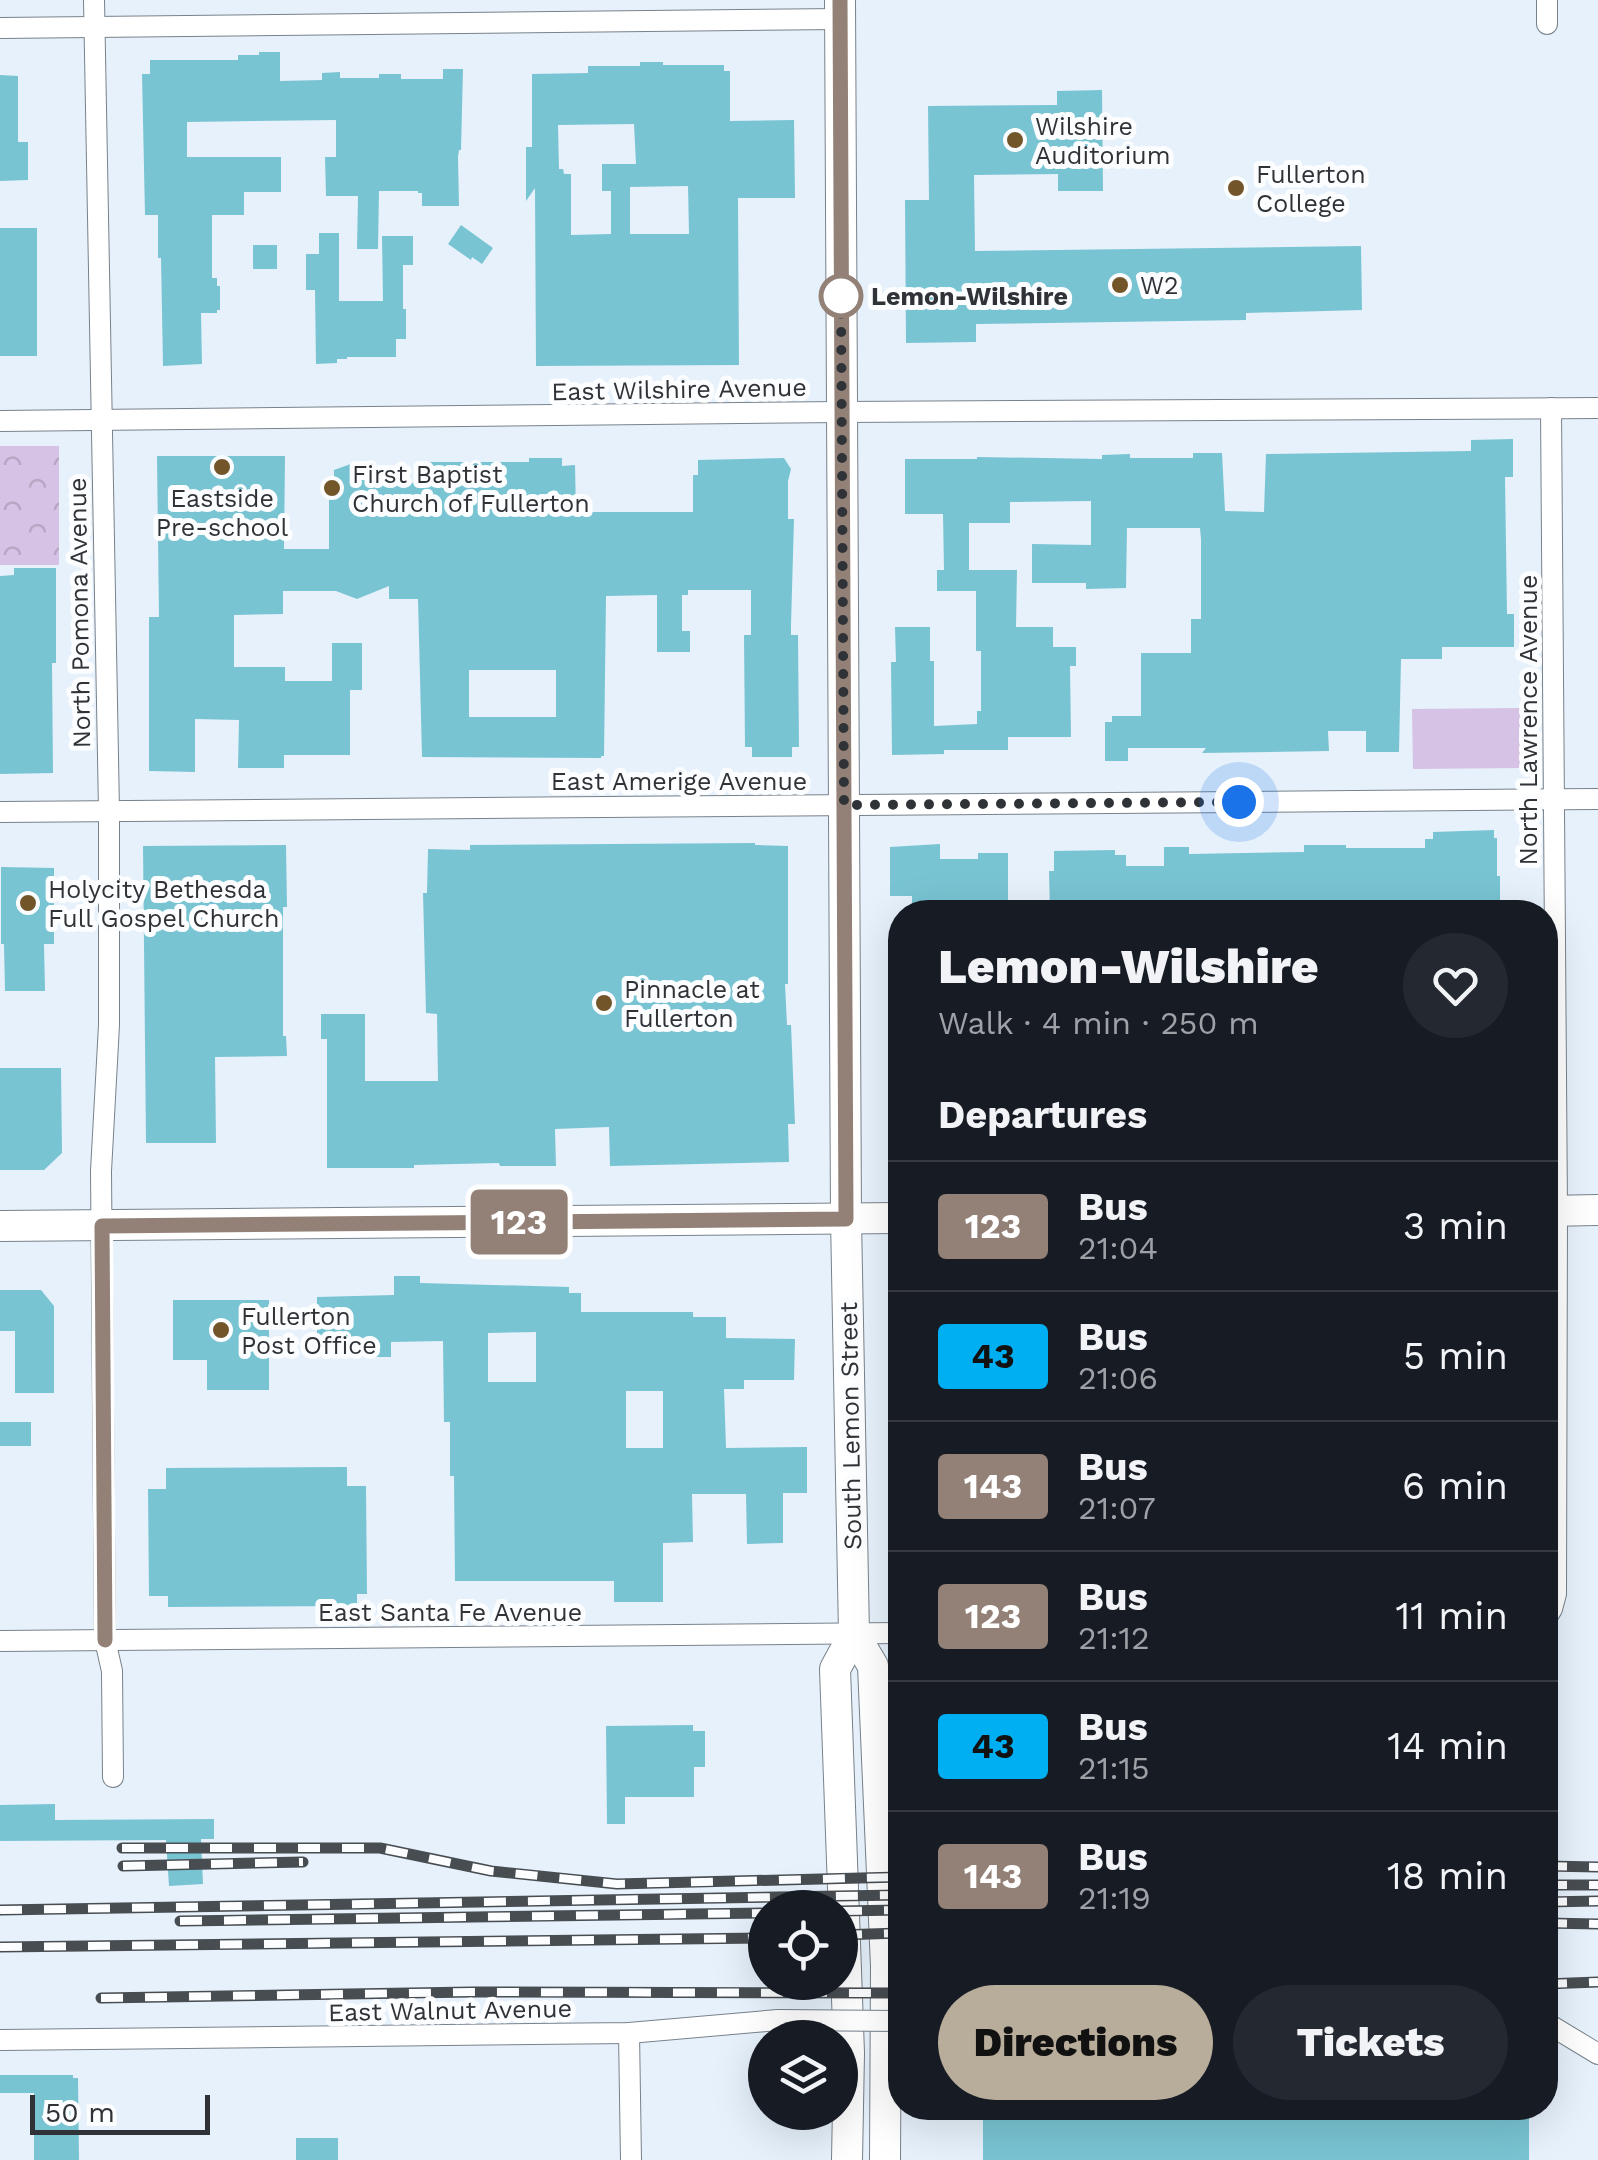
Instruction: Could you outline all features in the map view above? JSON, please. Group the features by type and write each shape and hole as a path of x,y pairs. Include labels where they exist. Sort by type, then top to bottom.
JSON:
{"street":[{"name":"North Pomona Avenue","path":"94,0 109,811 109,1025 101,1172 105,1640 112,1671 113,1778"},
{"path":"1547,0 1547,24"},
{"path":"0,28 840,9"},
{"name":"South Lemon Street","path":"840,9 846,1219 854,1634 835,1670 849,2053 847,2160"},
{"name":"North Lawrence Avenue","path":"1551,408 1553,900"},
{"name":"East Wilshire Avenue","path":"0,421 1598,408"},
{"name":"East Amerige Avenue","path":"0,812 1598,799"},
{"path":"1558,1211 1598,1210"},
{"path":"0,1226 888,1218"},
{"name":"East Santa Fe Avenue","path":"0,1641 888,1633"},
{"name":"South Lemon Street","path":"854,1634 873,1666 886,1966 885,2160"},
{"name":"East Walnut Avenue","path":"0,2040 629,2033 778,2020 888,2021"},
{"path":"1558,2030 1598,2054"},
{"path":"629,2033 631,2160"}],"green space":[{"path":"0,446 59,446 59,565 0,565"},
{"path":"1520,708 1521,768 1413,769 1412,709"}],"building":[{"path":"280,52 280,81 322,80 322,73 340,72 340,78 401,74 401,79 443,79 443,69 463,69 459,206 422,206 422,193 418,191 379,191 378,249 357,249 358,196 326,196 325,157 336,157 336,120 187,122 187,157 281,157 281,192 244,192 244,215 212,215 212,278 217,278 220,286 220,310 201,313 202,364 163,366 158,215 145,215 142,74 150,74 150,60 238,60 238,55"},
{"path":"640,62 724,65 724,71 730,71 730,121 794,120 795,198 738,198 739,365 536,366 535,188 526,201 526,147 532,147 532,74 588,73 588,66 640,66","holes":["634,124 636,164 602,164 602,191 611,191 611,234 571,235 571,174 559,169 558,125","688,186 689,234 630,234 630,187"]},
{"path":"0,75 18,76 18,142 28,142 28,180 0,181"},
{"path":"1102,90 1103,191 1058,191 1058,174 974,175 975,251 1361,246 1362,310 1246,313 1246,320 976,324 976,342 906,343 905,200 929,200 928,106 1057,105 1057,91"},
{"path":"461,225 493,248 482,264 448,244"},
{"path":"0,228 37,228 37,356 0,356"},
{"path":"319,233 339,233 339,301 383,301 382,236 413,236 413,265 403,265 406,339 396,339 396,357 347,357 337,359 337,363 316,364 315,290 306,290 306,254 319,254"},
{"path":"253,245 277,245 277,269 253,269"},
{"path":"1513,439 1513,477 1505,477 1507,614 1514,614 1514,647 1442,647 1442,659 1401,659 1399,752 1366,752 1366,731 1328,731 1329,751 1202,753 1206,748 1128,748 1128,761 1105,761 1105,722 1112,722 1112,716 1141,716 1141,653 1191,653 1191,619 1201,619 1201,539 1200,528 1127,528 1126,588 1086,589 1086,583 1032,583 1032,544 1091,545 1091,501 1010,502 1010,523 969,523 969,570 1017,570 1016,627 1053,627 1053,647 1076,647 1076,666 1070,666 1071,737 1008,737 1008,750 892,755 891,662 896,662 895,627 930,627 934,726 977,724 977,711 981,711 976,591 937,591 937,570 944,570 943,514 905,514 905,459 1102,459 1102,455 1130,454 1130,458 1193,458 1193,453 1222,453 1225,511 1264,512 1266,454 1471,451 1471,440"},
{"path":"157,456 285,456 284,549 329,549 329,490 334,490 334,470 359,461 420,486 420,462 529,462 529,458 562,458 562,466 575,465 576,512 693,512 693,475 698,475 698,460 784,458 791,469 788,519 794,519 791,635 798,635 799,747 792,747 792,757 752,757 752,747 745,747 744,635 751,635 751,590 688,590 688,595 682,595 682,631 690,631 690,652 657,652 657,595 606,596 601,758 422,757 418,599 389,599 389,586 357,599 336,591 283,591 283,614 234,615 234,667 285,667 285,681 332,681 332,643 362,643 362,690 350,690 350,755 284,755 284,768 238,768 239,720 195,719 195,772 149,771 149,617 159,617","holes":["469,670 556,670 556,717 469,717"]},
{"path":"14,568 56,568 53,773 0,774 0,576 14,575"},
{"path":"1494,830 1500,900 1050,900 1049,871 1054,871 1054,851 1115,850 1115,855 1126,855 1126,866 1164,866 1164,847 1189,847 1189,854 1304,852 1304,845 1425,848 1425,839 1433,839 1433,832"},
{"path":"940,844 940,859 978,859 978,853 1008,853 1008,900 912,900 912,896 890,896 890,847"},
{"path":"286,845 283,1036 287,1056 215,1057 216,1143 146,1143 143,846"},
{"name":"Pinnacle at Fullerton","path":"470,845 788,846 785,984 787,1025 791,1025 795,1124 788,1124 789,1162 610,1166 609,1127 555,1129 556,1166 499,1163 327,1168 327,1039 321,1039 321,1014 365,1014 365,1081 438,1081 437,1014 426,1013 423,893 427,893 428,849 470,850"},
{"path":"1,867 54,868 54,944 44,944 45,991 5,991"},
{"path":"0,1068 61,1068 62,1153 44,1170 0,1170"},
{"path":"394,1276 420,1276 420,1283 569,1287 569,1293 581,1293 581,1312 693,1312 693,1317 726,1317 726,1338 795,1339 794,1380 744,1380 744,1389 724,1389 726,1448 807,1447 807,1493 783,1493 783,1543 747,1544 746,1494 692,1494 693,1542 663,1543 663,1602 614,1602 614,1581 455,1581 454,1476 450,1476 450,1422 444,1422 443,1341 391,1342 391,1357 358,1357 358,1347 317,1347 317,1297 394,1295","holes":["536,1332 536,1382 488,1382 488,1333","626,1391 663,1391 663,1448 626,1448"]},
{"path":"0,1290 41,1290 54,1306 54,1393 15,1393 15,1331 0,1331"},
{"name":"Fullerton Post Office","path":"173,1300 269,1300 269,1390 207,1390 207,1360 173,1360"},
{"path":"0,1422 31,1422 31,1446 0,1446"},
{"path":"347,1467 347,1486 366,1486 367,1594 357,1594 357,1606 168,1607 168,1596 149,1596 148,1489 166,1489 166,1468"},
{"path":"693,1725 693,1731 705,1731 705,1767 694,1767 694,1797 625,1797 625,1824 607,1824 606,1726"},
{"path":"55,1804 55,1820 214,1819 214,1839 201,1839 203,1884 169,1886 166,1840 0,1841 0,1805"},
{"path":"0,2075 78,2078 79,2160 34,2160 34,2093 0,2093"},
{"path":"983,2120 1529,2120 1529,2160 983,2160"},
{"path":"296,2138 338,2138 338,2160 296,2160"}],"railway":[{"path":"122,1848 380,1848 491,1871 617,1884 888,1877"},
{"path":"123,1866 303,1862"},
{"path":"1558,1866 1598,1867"},
{"path":"1558,1885 1598,1885"},
{"path":"0,1910 888,1895"},
{"path":"1558,1902 1598,1901"},
{"path":"858,1911 888,1910"},
{"path":"180,1921 748,1913"},
{"path":"1558,1923 1598,1924"},
{"path":"858,1934 888,1933"},
{"path":"0,1947 748,1938"},
{"path":"1558,1984 1598,1982"},
{"path":"101,1998 472,1992 888,1993"}],"bus line":[{"name":"123","path":"105,1640 102,1226 846,1219 840,0"}],"place":[{"name":"Wilshire Auditorium","path":"1015,140"},
{"name":"Fullerton College","path":"1236,188"},
{"name":"W2","path":"1120,285"},
{"name":"Lemon-Wilshire","path":"841,296"},
{"name":"Eastside Pre-school","path":"222,467"},
{"name":"First Baptist Church of Fullerton","path":"332,488"},
{"name":"Holycity Bethesda Full Gospel Church","path":"28,903"},
{"name":"Pinnacle at Fullerton","path":"604,1003"},
{"name":"Fullerton Post Office","path":"221,1330"}],"route":[{"path":"841,296 844,805 1239,802"}]}
